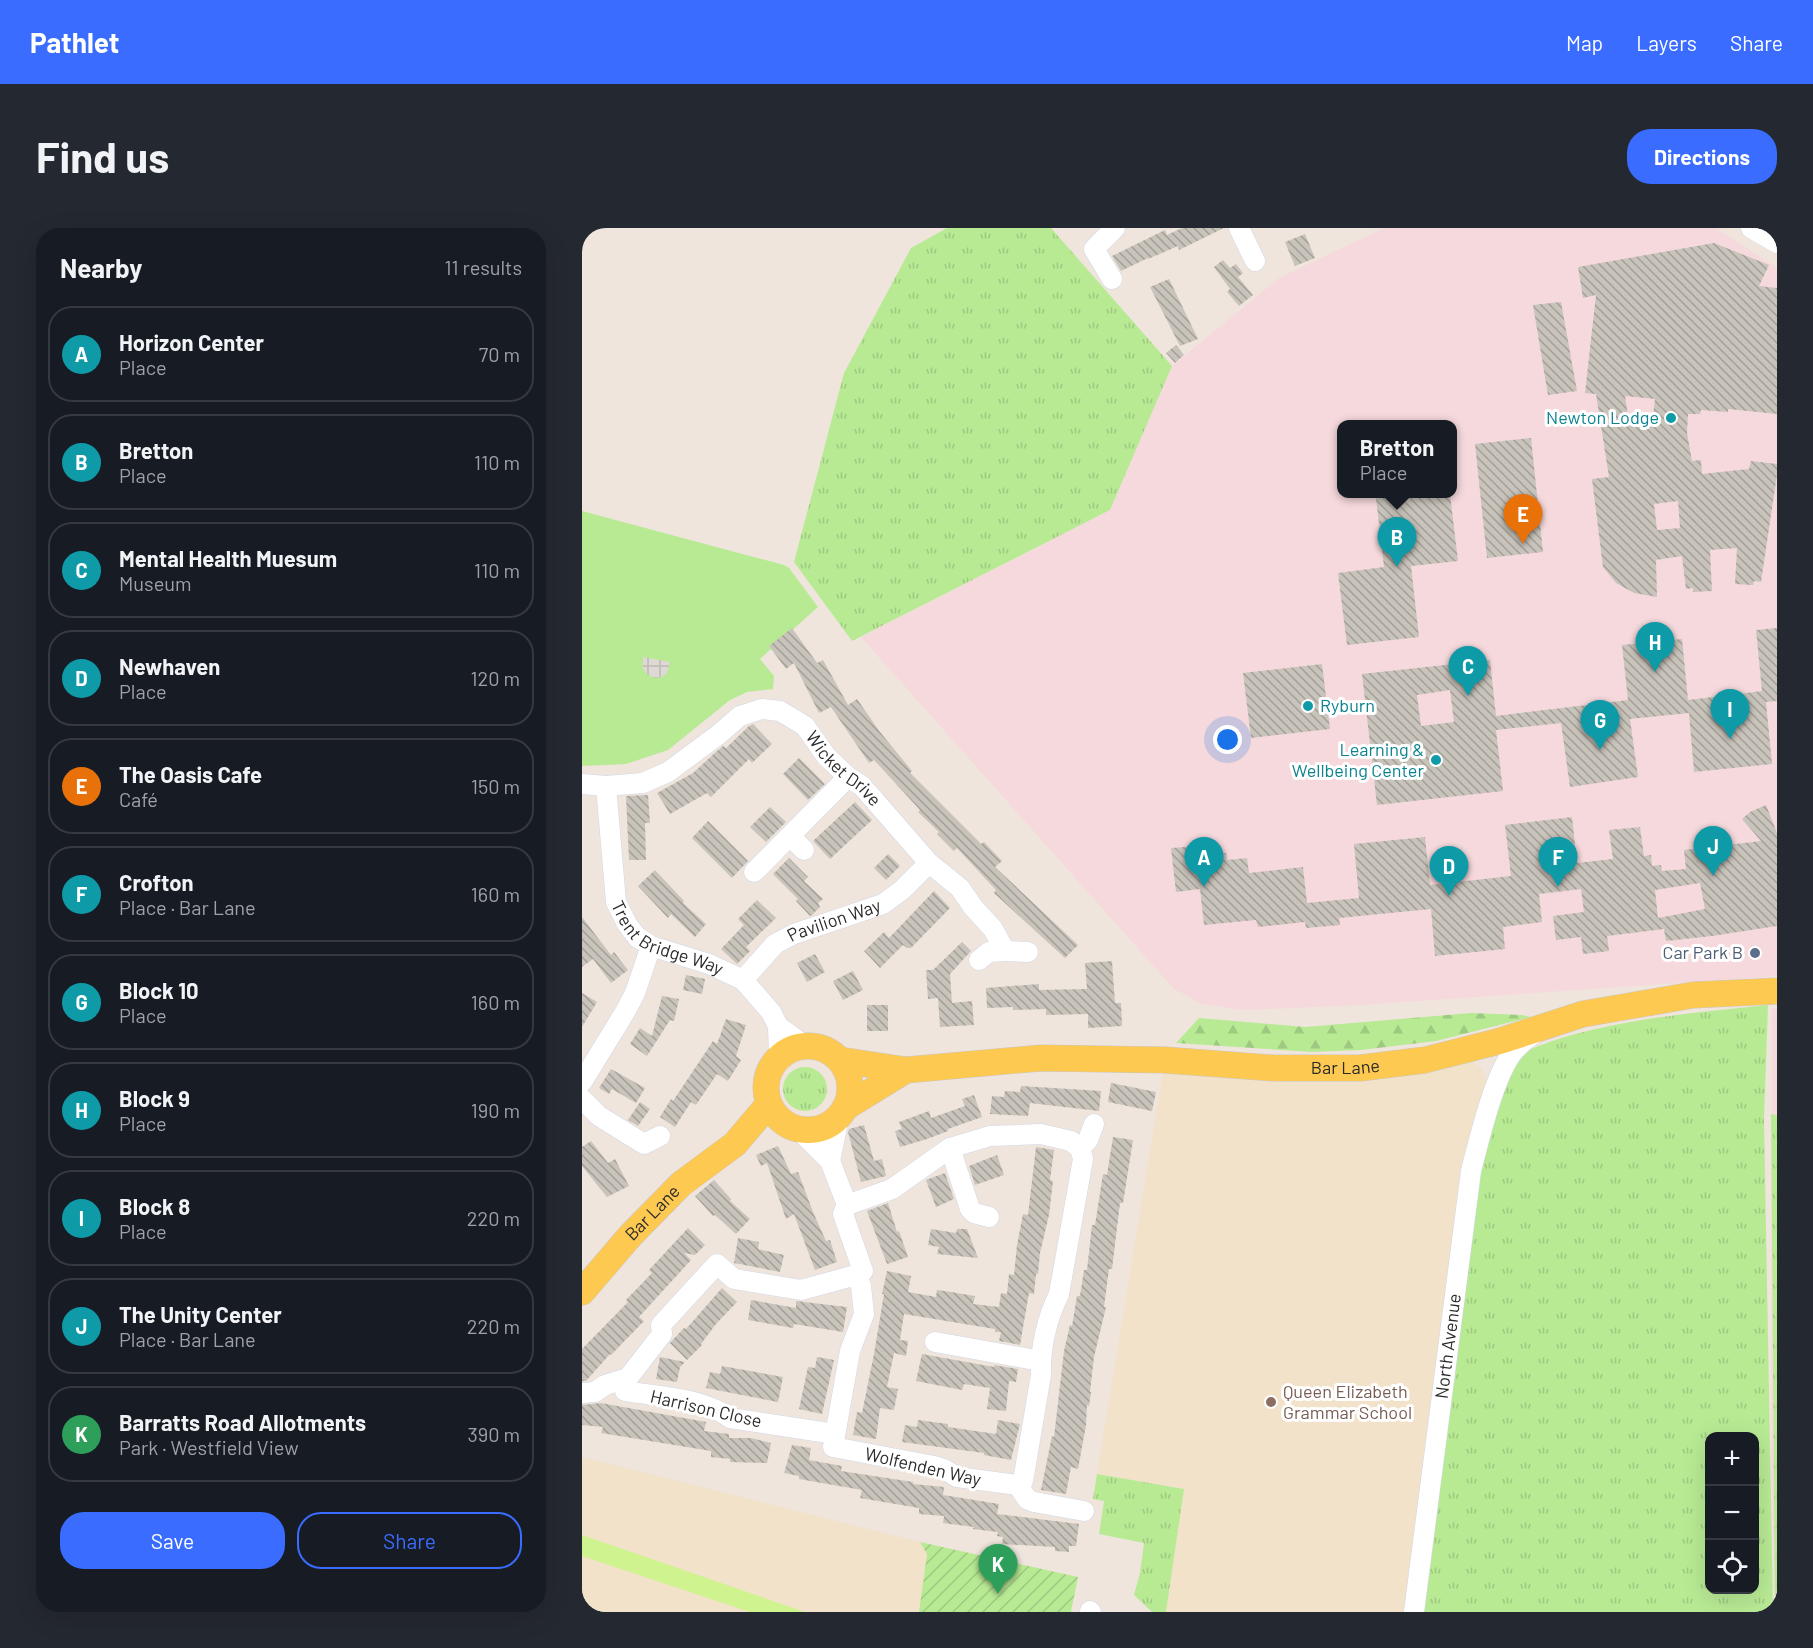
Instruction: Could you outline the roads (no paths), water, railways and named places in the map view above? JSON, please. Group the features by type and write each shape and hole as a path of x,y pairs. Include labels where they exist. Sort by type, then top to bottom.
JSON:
{"main road":[{"name":"Bar Lane","path":"840,1060 906,1070 1041,1058 1165,1060 1273,1068 1360,1068 1425,1060 1477,1047 1583,1014 1694,995 1777,991"},
{"path":"804,1045 825,1049 840,1060 847,1071 850,1095 842,1112 830,1124 819,1129 793,1128 778,1118 768,1105 765,1092 766,1078 771,1066 779,1056 790,1049 804,1045"},
{"name":"Bar Lane","path":"842,1112 906,1070"},
{"name":"Bar Lane","path":"582,1292 630,1236 681,1184 735,1144 768,1105"},
{"name":"Bar Lane","path":"735,1144 793,1128"}],"street":[{"path":"1112,279 1094,249 1115,228"},
{"path":"1239,228 1258,261"},
{"path":"1751,228 1777,243"},
{"name":"Wicket Drive","path":"582,784 606,786 643,783 668,772 740,716 762,709 780,711 805,726 826,756 848,777 862,786 929,863 960,888 993,929 1005,951"},
{"path":"754,872 797,844 848,777"},
{"name":"Trent Bridge Way","path":"606,786 616,902 632,931 651,946 701,961 743,980 771,1012 778,1026 804,1045"},
{"name":"Pavilion Way","path":"743,980 775,944 794,934 883,904 902,890 929,863"},
{"path":"582,1082 635,993 651,946"},
{"path":"979,960 989,952 1028,952"},
{"path":"778,1026 779,1056"},
{"name":"North Avenue","path":"1414,1612 1471,1171 1497,1084 1513,1052 1542,1028"},
{"path":"1477,1047 1492,1062 1497,1084"},
{"path":"582,1099 599,1116 644,1144 660,1136"},
{"path":"830,1161 842,1112"},
{"path":"1080,1148 1088,1140 1094,1124"},
{"path":"793,1128 830,1161 847,1205 843,1214 863,1271 856,1275 861,1286 864,1314 850,1351 835,1434"},
{"path":"847,1205 892,1189 950,1148 990,1136 1041,1134 1071,1141 1080,1148 1083,1159 1059,1294 1051,1310 1023,1481 1018,1485 1027,1499 1034,1502 1084,1511"},
{"path":"950,1148 970,1209 974,1213 989,1217"},
{"name":"Harrison Close","path":"835,1434 730,1418 719,1410 704,1405 625,1390 628,1378 662,1334 661,1325 717,1264 734,1278 801,1290 856,1275"},
{"path":"935,1342 1041,1361"},
{"name":"Harrison Close","path":"582,1393 595,1392 605,1385 628,1378"},
{"name":"Wolfenden Way","path":"835,1434 833,1448 934,1466 957,1477 1018,1485"}],"place":[{"name":"Newton Lodge","path":"1671,418"},
{"name":"The Oasis Cafe","path":"1523,544"},
{"name":"Bretton","path":"1397,567"},
{"name":"Block 9","path":"1655,672"},
{"name":"Mental Health Muesum","path":"1468,696"},
{"name":"Ryburn","path":"1308,706"},
{"name":"Block 8","path":"1730,739"},
{"name":"Block 10","path":"1600,750"},
{"name":"Learning & Wellbeing Center","path":"1436,760"},
{"name":"The Unity Center","path":"1713,876"},
{"name":"Horizon Center","path":"1204,887"},
{"name":"Crofton","path":"1558,887"},
{"name":"Newhaven","path":"1449,896"},
{"name":"Car Park B","path":"1755,953"},
{"name":"Queen Elizabeth Grammar School","path":"1271,1402"},
{"name":"Barratts Road Allotments","path":"998,1594"}]}
